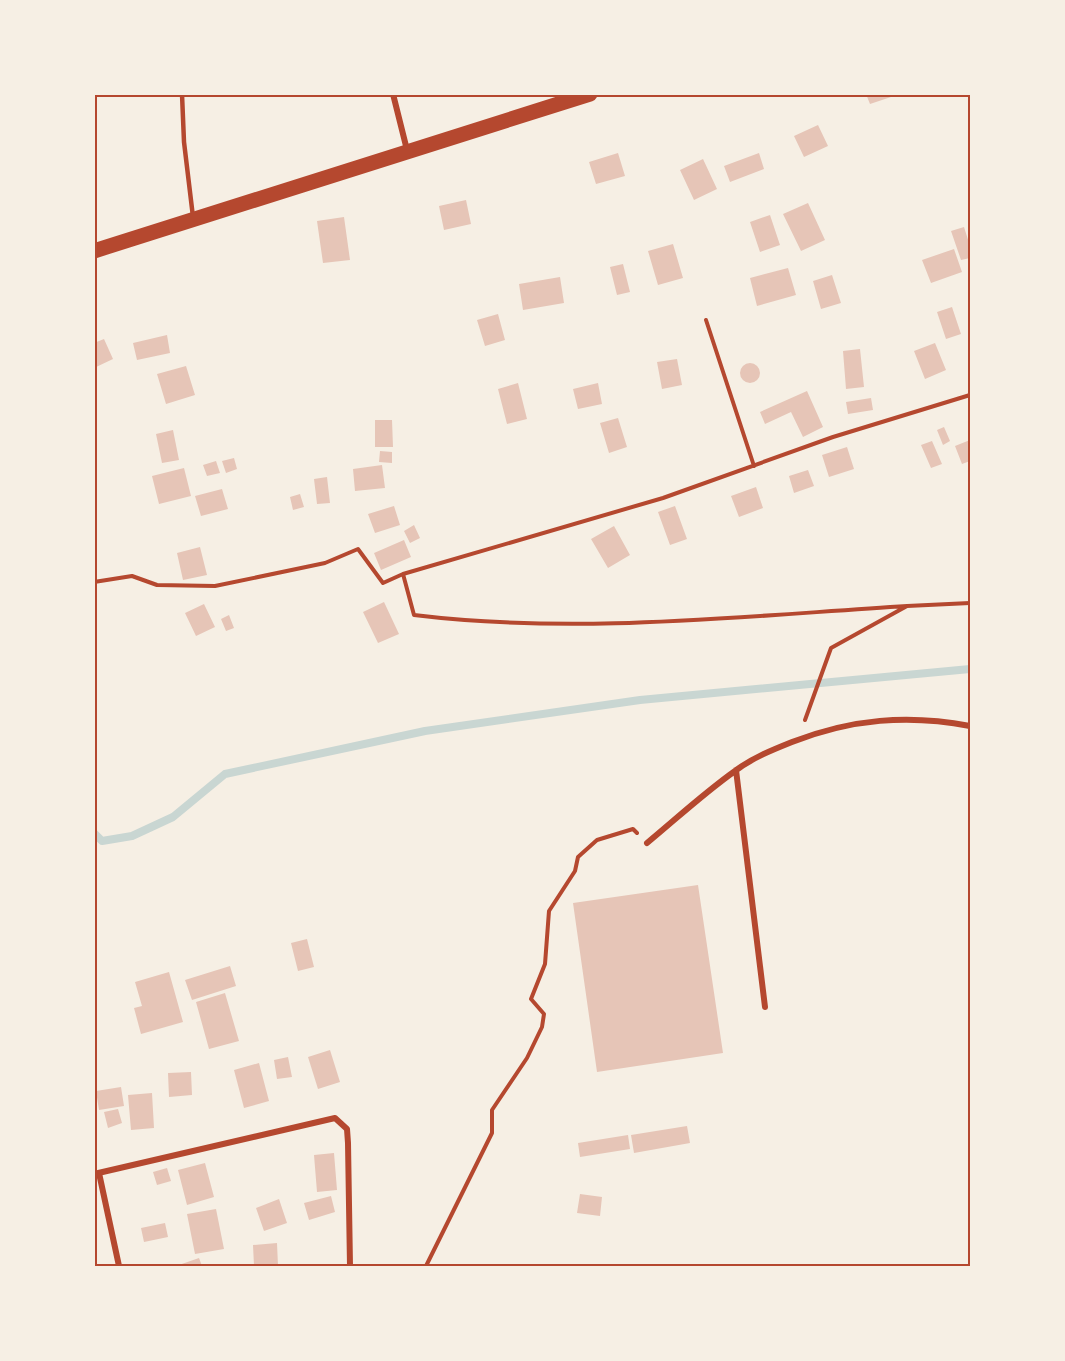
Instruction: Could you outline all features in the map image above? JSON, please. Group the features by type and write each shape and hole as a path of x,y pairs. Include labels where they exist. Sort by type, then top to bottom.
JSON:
{"main road":[{"path":"94,250 590,94"}],"street":[{"path":"393,94 407,150"},
{"path":"647,843 736,770 766,753 799,740 858,722 901,718 970,726"},
{"path":"736,770 765,1007"},
{"path":"119,1266 97,1173 335,1118 346,1129 348,1143 350,1266"}],"lane":[{"path":"182,94 184,142 193,219"}],"path":[{"path":"706,320 754,465"},
{"path":"94,582 132,576 157,585 215,586 326,564 358,549 383,583 403,574 663,498 833,437 970,395"},
{"path":"403,574 414,615 458,620 619,623 970,603"},
{"path":"812,703 831,648 907,606"},
{"path":"426,1266 492,1133 492,1110 527,1058 542,1027 544,1014 531,999 545,964 549,911 575,871 578,856 597,840 633,829 647,843"}],"building":[{"path":"866,94 897,94 897,95 870,104"},
{"path":"818,125 828,146 804,157 794,136"},
{"path":"618,153 625,176 596,184 589,162"},
{"path":"759,153 764,169 730,182 724,166"},
{"path":"703,159 717,189 694,200 680,170"},
{"path":"466,200 471,224 444,230 439,206"},
{"path":"808,203 825,240 801,251 783,214"},
{"path":"770,215 780,245 760,252 750,222"},
{"path":"344,217 350,260 323,263 317,221"},
{"path":"964,227 970,246 970,258 961,260 951,231"},
{"path":"673,244 683,278 658,285 648,251"},
{"path":"954,249 962,272 931,283 922,260"},
{"path":"623,264 630,292 617,295 610,267"},
{"path":"788,268 796,295 757,306 750,278"},
{"path":"832,275 841,303 821,309 813,281"},
{"path":"560,277 564,303 523,310 519,284"},
{"path":"952,307 961,334 946,339 937,312"},
{"path":"498,314 505,340 485,346 477,320"},
{"path":"167,335 170,353 137,360 133,343"},
{"path":"104,339 113,359 94,368 94,343"},
{"path":"935,343 946,370 925,379 914,351"},
{"path":"860,349 864,387 846,389 843,351"},
{"path":"677,359 682,385 662,389 657,362"},
{"path":"750,363 757,366 760,373 757,380 750,383 743,380 740,373 743,366"},
{"path":"186,366 195,395 166,404 157,374"},
{"path":"518,383 527,419 507,424 498,389"},
{"path":"598,383 602,404 578,409 573,389"},
{"path":"807,391 823,427 803,437 791,412 765,424 760,412"},
{"path":"871,398 873,410 848,414 846,402"},
{"path":"618,418 627,447 609,453 600,423"},
{"path":"375,420 392,420 393,447 375,447"},
{"path":"944,427 950,441 943,445 937,430"},
{"path":"173,430 179,460 162,463 156,434"},
{"path":"970,440 970,461 962,464 955,446"},
{"path":"932,441 942,464 931,468 921,445"},
{"path":"847,447 854,469 829,477 822,455"},
{"path":"380,451 392,452 392,463 379,462"},
{"path":"234,458 237,469 226,473 222,461"},
{"path":"216,461 220,473 207,476 203,465"},
{"path":"382,465 385,488 355,491 353,469"},
{"path":"184,468 191,496 159,504 152,476"},
{"path":"808,470 814,486 794,493 789,476"},
{"path":"327,477 330,503 317,504 314,479"},
{"path":"756,487 763,508 739,517 731,496"},
{"path":"222,489 228,509 201,516 195,496"},
{"path":"300,494 304,507 293,510 290,497"},
{"path":"394,506 400,525 375,533 368,514"},
{"path":"675,506 687,539 670,545 658,512"},
{"path":"414,525 420,538 410,543 404,531"},
{"path":"614,526 630,555 608,568 591,539"},
{"path":"404,540 411,557 381,570 374,553"},
{"path":"200,547 207,575 183,580 177,553"},
{"path":"384,602 399,634 378,643 363,612"},
{"path":"204,604 215,627 196,636 185,613"},
{"path":"229,615 234,628 226,631 221,619"},
{"path":"698,885 723,1053 597,1072 573,903"},
{"path":"307,939 314,967 298,971 291,943"},
{"path":"230,966 236,986 192,1000 185,980"},
{"path":"169,972 183,1022 141,1034 134,1008 142,1006 135,982"},
{"path":"225,993 239,1041 209,1049 196,1002"},
{"path":"330,1050 340,1082 318,1089 308,1057"},
{"path":"288,1057 292,1077 277,1079 274,1060"},
{"path":"259,1063 269,1101 244,1108 234,1070"},
{"path":"191,1072 192,1095 169,1097 168,1073"},
{"path":"121,1087 124,1106 99,1110 96,1091"},
{"path":"152,1093 154,1128 131,1130 128,1095"},
{"path":"118,1109 122,1123 108,1128 104,1112"},
{"path":"687,1126 690,1143 634,1153 631,1135"},
{"path":"628,1135 630,1149 580,1157 578,1143"},
{"path":"334,1153 337,1190 317,1192 314,1155"},
{"path":"205,1163 214,1197 187,1205 178,1170"},
{"path":"167,1168 171,1181 157,1185 153,1172"},
{"path":"580,1194 602,1197 600,1216 577,1213"},
{"path":"331,1196 335,1212 309,1220 304,1203"},
{"path":"279,1199 287,1223 264,1231 256,1208"},
{"path":"216,1209 224,1249 195,1254 187,1214"},
{"path":"165,1223 168,1237 144,1242 141,1228"},
{"path":"277,1243 278,1266 254,1266 253,1245"},
{"path":"199,1258 202,1266 176,1266"}],"waterway":[{"path":"94,833 102,841 132,836 173,817 225,774 425,731 640,700 970,669"}]}
